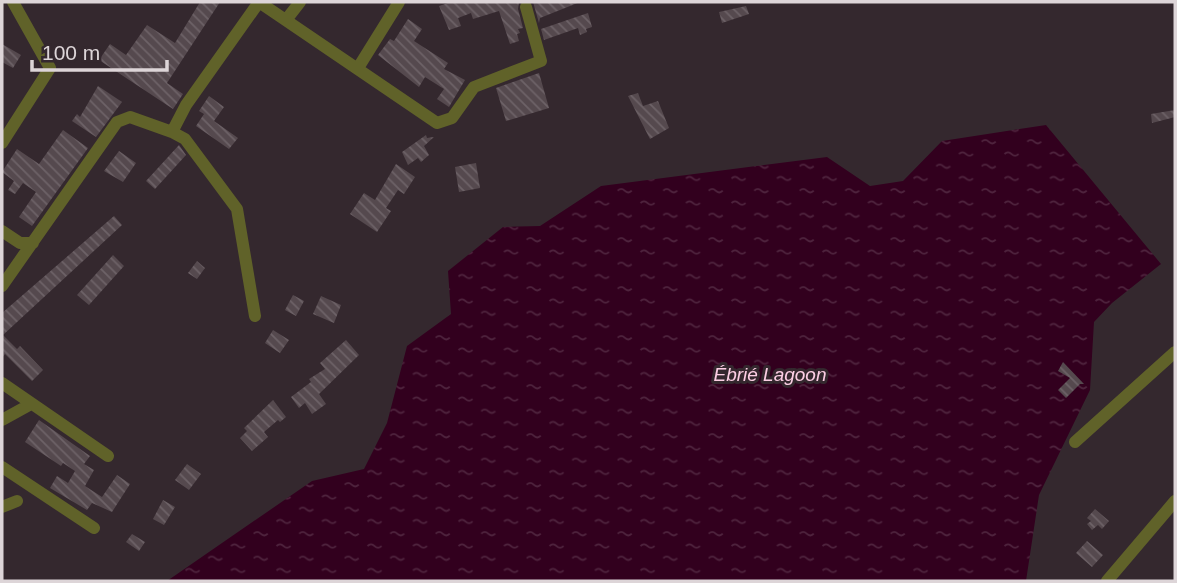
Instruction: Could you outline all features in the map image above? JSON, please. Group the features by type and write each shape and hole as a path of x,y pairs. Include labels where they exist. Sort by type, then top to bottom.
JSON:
{"street":[{"path":"2,143 50,68 13,2"},
{"path":"172,132 186,105 259,2 429,118 445,122 452,118 474,86 541,61 526,7"},
{"path":"286,20 300,2"},
{"path":"358,68 401,3"},
{"path":"2,286 117,122 131,117 185,139 237,209 255,316"},
{"path":"2,231 20,243 33,243"},
{"path":"1075,442 1175,352"},
{"path":"2,383 108,456"},
{"path":"2,420 31,404"},
{"path":"2,467 94,528"},
{"path":"2,507 17,501"},
{"path":"1107,581 1175,501"}],"water":[{"name":"Ébrié Lagoon","path":"1046,125 1161,264 1112,303 1094,322 1090,390 1039,495 1026,581 167,581 312,481 364,469 387,423 407,346 451,314 448,271 503,227 540,226 601,186 827,157 870,186 903,181 942,141"}],"building":[{"path":"200,2 220,2 167,83 183,94 173,109 99,60 110,44 126,55 147,25 175,43"},
{"path":"451,2 519,2 523,28 518,29 519,41 510,44 499,11 473,19 471,13 458,18 461,26 449,30 439,6"},
{"path":"533,2 580,2 540,18 539,23"},
{"path":"746,6 749,14 722,23 719,12"},
{"path":"588,13 592,27 586,29 587,32 580,35 578,28 544,40 541,29"},
{"path":"408,19 422,29 414,41 448,63 444,69 465,80 449,107 437,99 444,89 425,77 419,87 378,55 390,39 394,41"},
{"path":"2,44 21,55 13,68 2,62"},
{"path":"539,73 549,108 506,121 496,88"},
{"path":"98,86 122,102 96,137 72,121 77,114 80,117"},
{"path":"638,93 643,106 658,101 669,128 650,139 628,96"},
{"path":"209,96 224,107 214,121 238,138 229,149 196,126 204,114 199,111"},
{"path":"1175,110 1175,117 1152,123 1151,114"},
{"path":"63,130 88,148 32,226 19,217 36,192 23,183 15,194 8,190 14,181 2,172 17,149 39,164"},
{"path":"426,135 427,138 434,137 424,146 429,155 421,162 418,158 408,165 402,152"},
{"path":"179,145 186,155 155,189 146,181"},
{"path":"119,151 136,163 123,182 104,171"},
{"path":"476,163 480,188 459,192 455,167"},
{"path":"396,164 415,177 404,194 398,190 386,208 391,211 377,232 350,214 364,193 375,200"},
{"path":"114,216 122,225 3,335 17,349 20,346 43,370 32,381 5,354 2,358 2,313"},
{"path":"113,255 124,266 89,305 77,295"},
{"path":"197,261 205,268 197,279 188,273"},
{"path":"293,295 304,301 296,316 285,310"},
{"path":"321,296 341,305 334,323 313,314"},
{"path":"273,330 289,340 280,353 265,343"},
{"path":"346,340 359,355 319,394 326,404 312,414 305,403 299,408 291,397 311,382 309,379 325,369 320,363"},
{"path":"1063,362 1084,384 1080,384 1066,398 1058,390 1070,378 1058,371"},
{"path":"273,400 286,417 264,432 268,437 252,451 240,438 247,431 244,428"},
{"path":"39,420 90,456 84,464 94,470 85,486 102,497 117,475 130,484 112,512 92,503 87,510 50,488 57,476 68,483 75,471 63,463 61,466 25,442"},
{"path":"187,464 201,474 189,490 175,480"},
{"path":"163,500 175,507 164,525 153,519"},
{"path":"1095,509 1109,521 1102,529 1098,525 1092,530 1087,524 1091,521 1087,518"},
{"path":"132,534 145,542 139,551 126,542"},
{"path":"1087,541 1103,555 1092,567 1076,553"}]}
